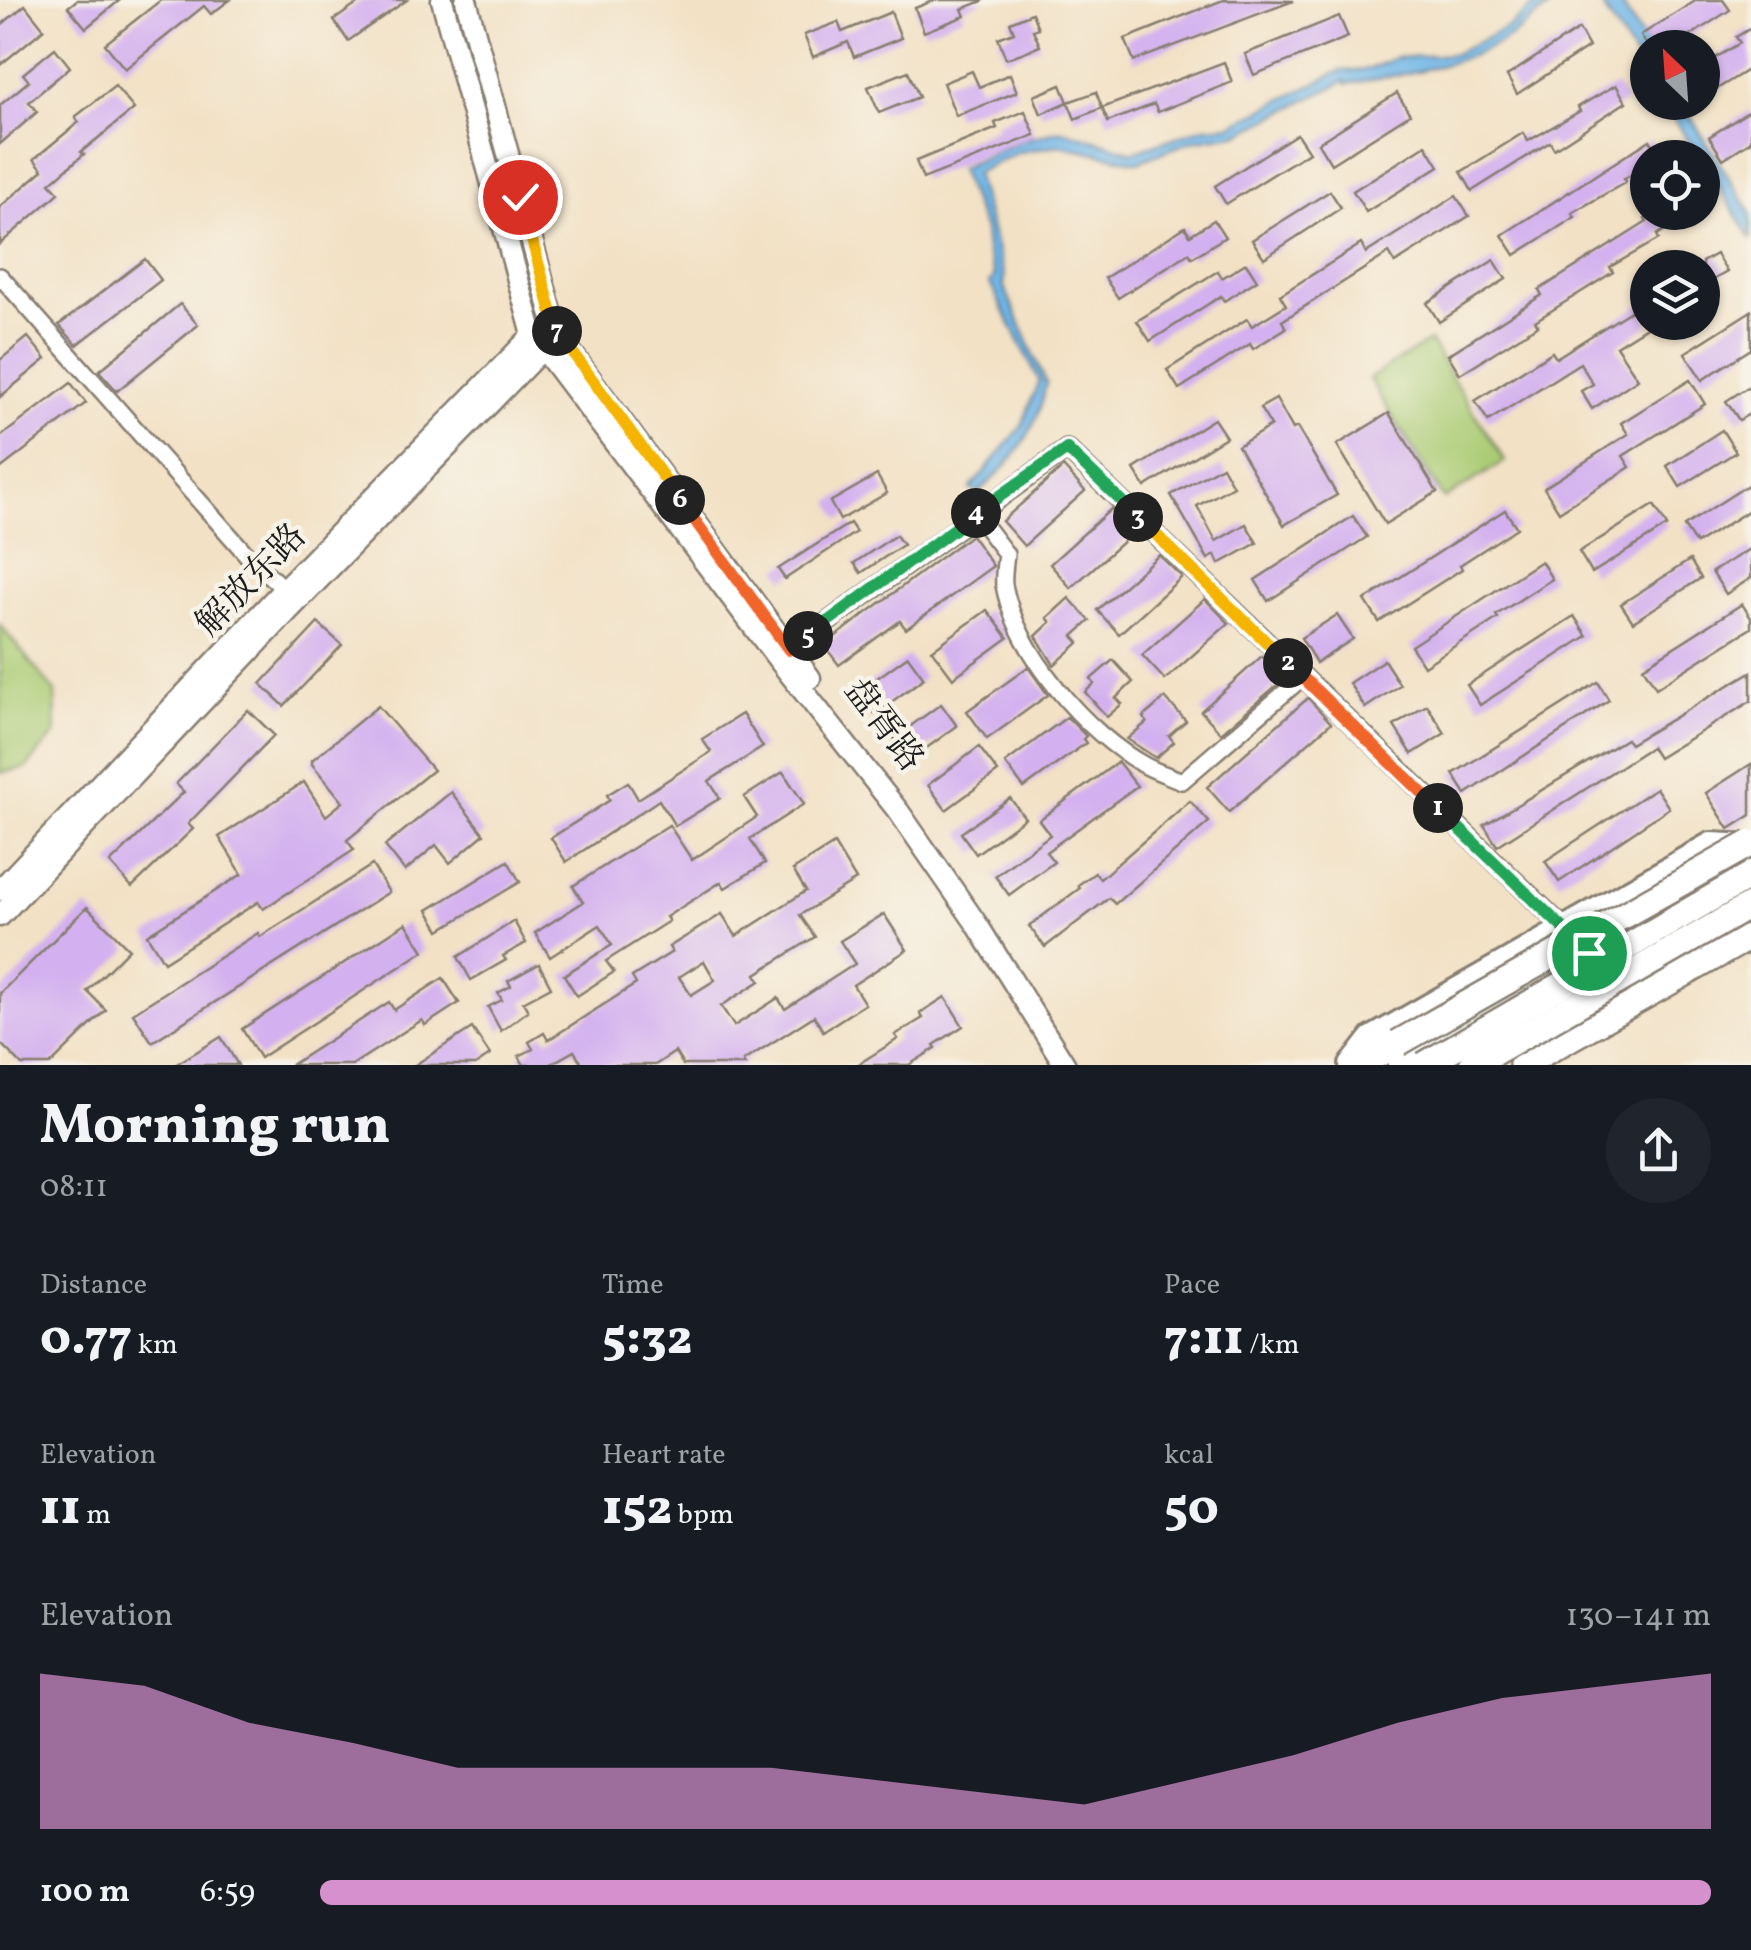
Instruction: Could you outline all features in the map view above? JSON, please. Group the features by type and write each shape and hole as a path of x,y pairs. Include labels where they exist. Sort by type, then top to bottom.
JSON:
{"highway":[{"path":"1359,1065 1398,1054 1751,845"},
{"path":"1424,1065 1751,875"},
{"path":"1472,1065 1751,905"},
{"path":"1522,1065 1751,936"}],"main road":[{"name":"盘胥路","path":"442,0 544,339 766,644 898,812 978,926 1065,1065"},
{"name":"盘胥路","path":"466,0 544,339 909,809 988,921 1080,1065"},
{"name":"解放东路","path":"0,890 284,589 544,339"},
{"name":"解放东路","path":"0,916 544,339"},
{"path":"1351,1065 1372,1038 1711,844 1751,845"},
{"path":"1398,1054 1589,953 1751,859"},
{"path":"1506,1065 1751,923"}],"street":[{"path":"0,276 248,556 284,589"},
{"path":"789,650 1067,449 1589,953 1625,996"},
{"path":"975,514 1006,554 1004,583 1016,620 1043,669 1074,711 1146,767 1182,781 1303,677"}],"green space":[{"path":"1429,341 1505,461 1444,499 1369,379"},
{"path":"0,625 55,692 56,733 26,768 0,773"}],"water":[{"path":"1541,0 1562,0 1486,50 1428,69 1347,84 1345,81 1241,133 1192,141 1138,162 1059,145 1019,152 975,173 1004,287 1046,383 1037,415 1012,458 977,493 970,489 1022,426 1039,380 990,283 995,276 984,230 959,169 1020,141 1055,131 1133,152 1205,127 1231,125 1340,71 1370,69 1395,58 1454,54 1510,26"},
{"path":"1598,0 1619,0 1638,30 1630,30 1630,50"},
{"path":"1675,120 1693,120 1705,140 1688,140"},
{"path":"1720,164 1751,213 1751,238 1720,189"}],"building":[{"path":"77,0 120,0 86,28 68,7"},
{"path":"161,0 230,0 211,14 204,6 125,69 105,44"},
{"path":"363,0 407,0 348,41 334,20"},
{"path":"935,0 983,1 962,9 965,16 924,32 915,8"},
{"path":"1223,0 1293,1 1134,61 1125,39"},
{"path":"1697,0 1723,0 1730,10 1699,30 1649,30"},
{"path":"25,5 44,29 0,65 0,26"},
{"path":"891,12 901,38 854,57 848,42 813,57 804,35 838,22 842,32"},
{"path":"1032,13 1038,28 1033,30 1040,46 1006,59 998,38 1014,32 1010,22"},
{"path":"1339,16 1348,37 1254,75 1245,54"},
{"path":"1751,28 1751,68 1720,87 1720,55 1740,43 1736,37"},
{"path":"1579,29 1589,47 1517,94 1507,76"},
{"path":"55,48 70,67 29,102 37,112 0,144 0,105 29,81 23,74"},
{"path":"1224,62 1232,82 1158,112 1154,104 1108,122 1102,108"},
{"path":"908,71 919,97 879,113 868,87"},
{"path":"972,71 979,87 1010,74 1017,92 956,116 943,83"},
{"path":"1061,85 1068,102 1041,114 1034,96"},
{"path":"1616,85 1626,102 1554,149 1550,142 1472,191 1461,172 1523,133 1528,141"},
{"path":"115,86 134,109 50,183 59,193 0,244 0,207 43,170 34,159 79,122 75,117"},
{"path":"1096,92 1102,108 1075,119 1068,102"},
{"path":"1397,93 1410,114 1331,164 1318,143"},
{"path":"1751,110 1751,141 1723,159 1720,140 1709,137"},
{"path":"1025,111 1035,135 923,179 916,161 997,128 995,123"},
{"path":"1297,134 1309,152 1226,204 1215,186"},
{"path":"1426,145 1439,166 1366,212 1353,191"},
{"path":"1630,153 1630,176 1624,179 1626,182 1572,213 1575,217 1515,255 1502,235"},
{"path":"1330,191 1341,208 1264,258 1252,240"},
{"path":"1456,196 1469,216 1395,263 1389,253 1282,321 1286,328 1253,349 1250,344 1179,389 1167,370 1247,319 1252,326 1286,305 1280,295 1361,244 1366,253"},
{"path":"1214,220 1225,237 1192,258 1189,253 1118,298 1105,278 1185,227 1190,235"},
{"path":"1634,230 1665,230 1657,235 1659,239 1640,250 1630,250 1630,256 1610,267 1613,272 1535,321 1538,325 1460,374 1448,355 1542,295 1539,290"},
{"path":"145,259 161,280 77,345 59,325"},
{"path":"1494,260 1506,279 1439,322 1427,303"},
{"path":"1246,263 1257,280 1224,301 1221,296 1150,341 1137,321 1218,271 1222,278"},
{"path":"180,304 198,325 117,391 99,371"},
{"path":"1630,311 1630,337 1616,346 1638,379 1592,409 1581,391 1593,384 1580,363 1488,421 1475,401 1552,352 1556,358"},
{"path":"1751,311 1751,349 1702,380 1685,353 1705,340 1720,340 1720,331"},
{"path":"28,337 46,359 0,397 0,360"},
{"path":"1690,380 1705,404 1623,456 1630,467 1559,512 1544,488 1628,434 1621,423"},
{"path":"71,383 86,403 0,469 0,437"},
{"path":"1751,385 1751,413 1739,420 1726,401"},
{"path":"1276,399 1337,495 1284,525 1238,446 1271,426 1260,408"},
{"path":"1389,413 1437,492 1385,524 1337,445"},
{"path":"1214,419 1226,437 1145,487 1134,469"},
{"path":"1722,430 1736,452 1680,487 1667,466"},
{"path":"1222,466 1233,486 1197,506 1216,541 1246,524 1257,543 1219,564 1215,555 1208,559 1171,495"},
{"path":"1063,467 1085,491 1024,546 1002,521"},
{"path":"877,475 887,493 840,520 830,502"},
{"path":"1751,483 1751,509 1696,544 1684,526"},
{"path":"1654,505 1667,526 1592,573 1579,552"},
{"path":"1111,509 1134,532 1071,588 1050,564"},
{"path":"1505,510 1517,528 1379,622 1365,600"},
{"path":"1353,516 1367,537 1268,601 1255,580"},
{"path":"850,523 856,532 785,579 778,569"},
{"path":"896,535 903,545 861,573 854,563"},
{"path":"971,535 993,566 906,629 900,621 839,665 824,645"},
{"path":"1751,548 1751,578 1726,594 1712,572"},
{"path":"1159,555 1182,577 1119,634 1097,610"},
{"path":"1690,560 1701,578 1633,622 1621,604"},
{"path":"1541,561 1552,579 1424,666 1411,646"},
{"path":"1069,598 1090,621 1073,636 1079,643 1054,665 1036,636 1051,622 1047,618"},
{"path":"1205,599 1229,623 1165,680 1142,655"},
{"path":"1742,604 1751,618 1751,628 1656,688 1643,667"},
{"path":"987,610 1008,638 953,678 932,650"},
{"path":"1337,615 1353,639 1316,663 1301,638"},
{"path":"1574,616 1587,636 1480,705 1467,685"},
{"path":"318,623 342,645 284,706 261,684"},
{"path":"908,656 924,678 875,714 859,691"},
{"path":"1262,656 1283,680 1221,733 1201,711"},
{"path":"1113,660 1133,682 1116,698 1122,704 1107,717 1085,692 1094,684 1091,679"},
{"path":"1384,660 1400,685 1365,708 1349,683"},
{"path":"1028,667 1048,695 987,739 967,711"},
{"path":"1751,672 1751,701 1658,758 1651,747 1497,846 1484,825 1626,739 1630,744"},
{"path":"1598,682 1609,700 1466,794 1453,774"},
{"path":"1165,698 1186,721 1169,736 1174,742 1156,758 1127,739 1147,722 1143,717"},
{"path":"1308,698 1331,723 1229,812 1207,787"},
{"path":"941,704 957,726 910,760 894,738"},
{"path":"1427,705 1445,733 1412,754 1394,726"},
{"path":"378,706 433,770 347,840 354,850 263,909 258,902 164,962 147,935 242,874 219,837 304,782 326,816 343,802 312,760"},
{"path":"248,710 274,735 188,824 193,829 132,887 110,863 184,792 176,784"},
{"path":"742,714 763,747 709,781 720,798 675,826 659,800 566,862 551,838 610,800 607,795 628,782 638,799 711,752 702,739"},
{"path":"1067,717 1086,736 1086,743 1024,788 1005,763"},
{"path":"979,747 998,772 946,810 928,785"},
{"path":"1118,762 1137,786 1046,852 1054,862 1009,895 995,876 1050,835 1039,820"},
{"path":"1751,764 1751,815 1729,829 1706,793"},
{"path":"783,772 804,804 750,839 765,863 725,888 721,882 666,917 669,921 606,961 614,972 577,996 564,975 612,945 600,925 550,957 535,933 583,902 573,886 669,825 692,860 757,817 744,797"},
{"path":"1656,788 1669,808 1559,882 1545,861"},
{"path":"451,792 484,834 450,863 436,845 405,871 385,846"},
{"path":"1010,798 1025,818 976,854 961,833"},
{"path":"1190,801 1209,822 1115,904 1109,898 1045,947 1029,926 1095,873 1100,879"},
{"path":"834,844 856,880 800,915 815,937 756,974 760,981 721,1006 734,1026 778,998 785,1009 855,964 840,941 884,914 907,950 853,985 865,1004 823,1031 814,1016 743,1061 745,1065 683,1065 675,1052 655,1065 583,1065 574,1051 549,1065 524,1065 519,1056 533,1049 529,1042 544,1033 548,1040 636,984 632,977 672,952 669,947 722,914 736,936 806,891 793,870","holes":["704,961 715,980 691,995 679,977"]},
{"path":"508,861 520,882 440,930 428,910"},
{"path":"372,865 389,892 152,1042 133,1013"},
{"path":"87,907 129,949 87,991 106,1010 50,1065 22,1065 0,1043 0,993"},
{"path":"514,921 526,943 471,980 458,957"},
{"path":"406,923 424,951 260,1058 242,1029"},
{"path":"539,964 551,987 523,1002 528,1011 501,1031 488,1007 502,1000 498,993 511,986 508,981"},
{"path":"443,978 459,1003 425,1025 422,1020 352,1065 291,1065 389,1002 394,1010"},
{"path":"945,997 963,1026 934,1045 936,1048 909,1065 857,1065 898,1039 895,1035 923,1018 920,1013"},
{"path":"472,1028 490,1055 475,1065 415,1065"},
{"path":"221,1037 238,1065 175,1065"}],"route":[{"path":"520,197 557,334 789,650 1067,449 1589,953"}]}
